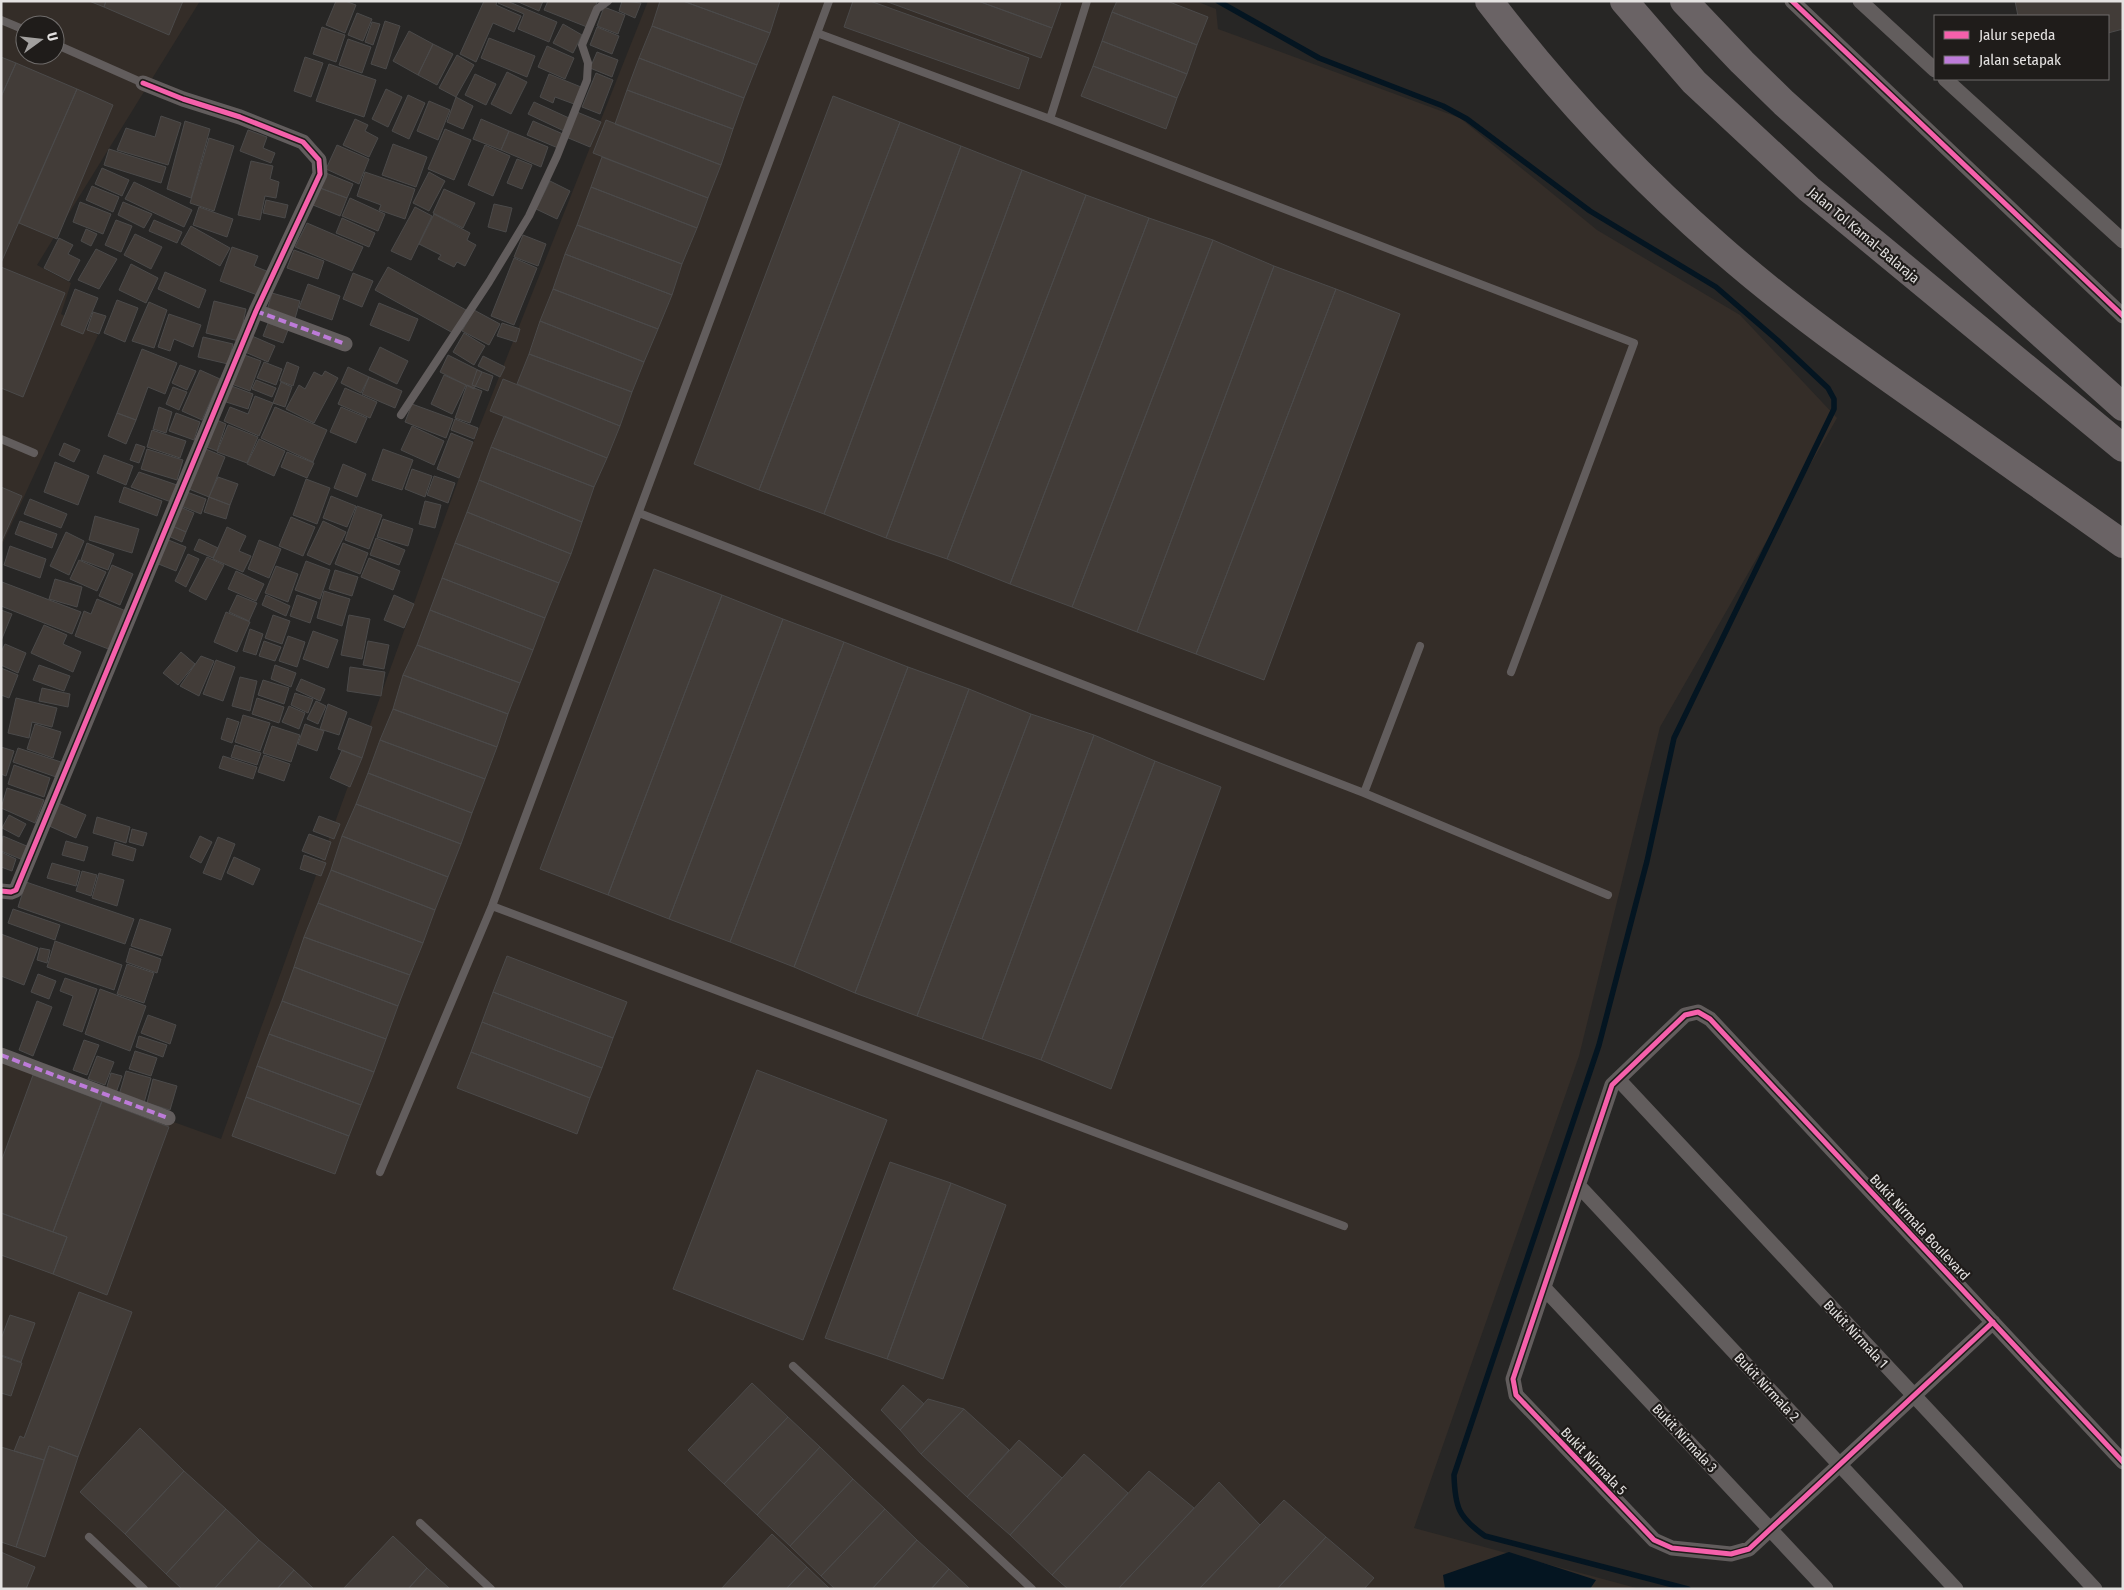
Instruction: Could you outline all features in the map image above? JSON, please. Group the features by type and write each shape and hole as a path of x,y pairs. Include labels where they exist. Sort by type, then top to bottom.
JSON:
{"highway":[{"path":"1489,1 1524,48 1575,106 1630,164 1719,248 1841,345 2123,544"},
{"name":"Jalan Tol Kamal–Balaraja","path":"1624,1 1694,82 1809,189 2123,448"},
{"path":"1684,1 1784,103 2123,407"}],"street":[{"path":"1792,1 2123,316"},
{"path":"1860,1 1934,69"},
{"path":"1946,80 2123,241"},
{"path":"1,891 11,892 16,890 256,312 320,174 318,160 303,142 240,117 183,99 143,83"},
{"path":"256,312 345,344"},
{"name":"Bukit Nirmala Boulevard","path":"1618,1079 1685,1015 1698,1012 1710,1019 2123,1462"},
{"path":"1,1055 168,1118"},
{"path":"1544,1288 1612,1085 1618,1079"},
{"name":"Bukit Nirmala 1","path":"1618,1079 2095,1589"},
{"name":"Bukit Nirmala 2","path":"1578,1185 1956,1589"},
{"name":"Bukit Nirmala 5","path":"1544,1288 1513,1378 1516,1395 1654,1540 1672,1548 1731,1554 1750,1549 1770,1529"},
{"name":"Bukit Nirmala 3","path":"1544,1288 1826,1589"},
{"path":"1770,1529 1992,1322"}],"lane":[{"path":"401,415 489,282 529,216 557,156 586,80 588,63 582,45 597,9 608,1"},
{"path":"380,1172 492,906 829,1"},
{"path":"1050,119 1087,1"},
{"path":"1,20 15,26"},
{"path":"817,33 1050,119 1634,343 1511,672"},
{"path":"65,48 143,83"},
{"path":"1,439 34,453"},
{"path":"638,513 1364,792 1608,895"},
{"path":"1364,792 1420,646"},
{"path":"492,906 1344,1226"},
{"path":"793,1366 1032,1589"},
{"path":"420,1523 491,1589"},
{"path":"89,1537 144,1589"}],"shaded area":[{"path":"1,1 200,1 37,265 71,283 61,314 98,335 1,547"},
{"path":"648,1 1196,1 1216,9 1218,29 1460,118 1597,230 1740,315 1837,418 1660,727 1579,1056 1414,1528 1640,1589 1,1589 1,1060 221,1139 459,478"}],"water":[{"path":"1509,1552 1596,1580 1590,1589 1445,1589 1443,1575"}],"building":[{"path":"89,1 106,1 104,7"},
{"path":"106,1 183,1 169,35 104,7"},
{"path":"336,1 345,1 356,5 345,33 326,25"},
{"path":"484,1 497,1 496,5 521,16 514,32 493,23 476,62 460,54"},
{"path":"499,1 507,1 557,22 549,42 518,29 524,14 498,3"},
{"path":"516,1 543,1 539,11"},
{"path":"548,1 597,2 587,27 544,10"},
{"path":"622,1 641,3 635,18 619,11"},
{"path":"660,1 683,1 770,33 757,65 652,26"},
{"path":"683,1 780,1 770,33"},
{"path":"853,1 870,1 1029,58 1019,89 844,27"},
{"path":"885,1 978,1 1052,28 1041,58"},
{"path":"978,1 1055,1 1061,3 1052,28"},
{"path":"1117,1 1167,1 1208,17 1197,45 1112,12"},
{"path":"2015,1 2123,1 2123,29 2109,33 2109,15 2018,15"},
{"path":"604,7 625,15 618,34 597,26"},
{"path":"1112,12 1197,45 1187,74 1102,41"},
{"path":"357,13 372,19 363,41 348,35"},
{"path":"385,21 400,26 386,69 371,64"},
{"path":"372,22 380,24 373,45 365,42"},
{"path":"563,24 582,35 573,53 553,43"},
{"path":"652,26 757,65 744,98 639,58"},
{"path":"322,27 345,35 336,62 313,54"},
{"path":"597,27 619,36 612,54 590,45"},
{"path":"409,31 433,44 418,75 393,61"},
{"path":"489,38 535,56 527,77 481,58"},
{"path":"348,39 371,47 362,73 339,65"},
{"path":"1102,41 1187,74 1177,98 1093,66"},
{"path":"433,44 453,54 437,85 418,75"},
{"path":"547,46 574,58 565,79 538,67"},
{"path":"597,52 618,60 612,77 590,68"},
{"path":"457,55 474,65 456,97 439,88"},
{"path":"1,57 15,63 15,65 1,97"},
{"path":"305,57 323,63 311,97 294,91"},
{"path":"639,58 744,98 733,129 627,90"},
{"path":"329,64 376,80 364,117 316,101"},
{"path":"15,65 21,65 77,89 1,263 1,97"},
{"path":"1093,66 1177,98 1166,129 1081,96"},
{"path":"507,72 527,82 511,114 491,104"},
{"path":"596,73 613,80 600,114 582,107"},
{"path":"475,74 496,84 486,105 465,95"},
{"path":"549,74 581,87 574,104 555,97 553,103 540,97"},
{"path":"77,89 113,105 57,239 19,223"},
{"path":"386,89 402,97 388,127 372,119"},
{"path":"627,90 733,129 721,165 615,124"},
{"path":"408,95 425,103 409,139 392,131"},
{"path":"833,96 900,122 759,490 694,464"},
{"path":"456,97 473,106 463,129 447,122"},
{"path":"429,101 450,110 438,140 417,131"},
{"path":"534,102 569,118 564,131 528,114"},
{"path":"577,112 601,122 590,147 566,137"},
{"path":"161,116 181,123 168,165 117,150 126,128 155,137"},
{"path":"355,119 368,125 365,131 378,138 369,157 343,145"},
{"path":"481,119 509,131 501,150 473,139"},
{"path":"606,120 721,165 708,198 593,153"},
{"path":"185,121 210,129 191,198 167,189"},
{"path":"533,121 563,134 558,148 527,135"},
{"path":"900,122 961,146 824,514 759,490"},
{"path":"445,129 471,140 454,180 428,169"},
{"path":"248,130 267,137 263,148 275,153 271,163 240,151"},
{"path":"509,131 548,147 541,167 501,150"},
{"path":"209,138 234,146 214,211 190,203"},
{"path":"393,144 427,157 416,187 382,175"},
{"path":"337,145 369,159 359,184 326,169"},
{"path":"485,145 510,156 493,196 468,185"},
{"path":"961,146 1022,170 886,538 824,514"},
{"path":"109,149 166,167 161,183 104,165"},
{"path":"602,157 708,198 697,228 591,187"},
{"path":"517,159 532,165 522,189 507,183"},
{"path":"251,161 273,166 270,179 279,182 276,198 265,196 260,220 238,215"},
{"path":"102,168 129,180 122,196 95,184"},
{"path":"1022,170 1086,195 947,559 886,538"},
{"path":"365,172 415,189 405,219 379,210 381,205 357,196"},
{"path":"429,172 445,181 429,211 413,203"},
{"path":"326,173 353,184 347,198 320,188"},
{"path":"550,181 570,191 557,219 536,209"},
{"path":"134,182 192,210 184,227 125,199"},
{"path":"92,186 119,197 113,212 86,200"},
{"path":"591,187 697,228 682,264 577,225"},
{"path":"320,188 347,198 340,216 313,205"},
{"path":"444,189 475,203 463,228 433,213"},
{"path":"1086,195 1149,218 1010,584 947,559"},
{"path":"350,198 385,214 378,231 342,216"},
{"path":"266,200 288,205 285,218 263,213"},
{"path":"80,202 111,214 103,234 73,222"},
{"path":"123,202 152,214 144,228 118,215"},
{"path":"494,204 512,208 506,232 488,227"},
{"path":"199,207 233,219 227,237 193,225"},
{"path":"415,207 432,216 411,260 391,251"},
{"path":"434,214 470,233 467,240 476,245 465,266 457,262 454,267 438,259 441,255 419,244"},
{"path":"342,218 375,233 369,247 336,233"},
{"path":"1149,218 1213,240 1072,607 1010,584"},
{"path":"116,220 132,226 121,252 105,245"},
{"path":"154,220 182,232 177,243 149,231"},
{"path":"307,223 363,247 352,271 295,247"},
{"path":"577,225 682,264 672,295 565,254"},
{"path":"191,226 230,248 220,266 181,244"},
{"path":"86,229 97,234 91,246 81,241"},
{"path":"135,234 162,247 151,269 124,255"},
{"path":"523,235 546,244 538,266 514,257"},
{"path":"59,238 73,245 68,254 80,260 69,281 44,268"},
{"path":"1213,240 1274,266 1137,632 1072,607"},
{"path":"232,247 258,256 254,266 269,272 260,296 220,281"},
{"path":"96,249 117,259 99,289 78,280"},
{"path":"294,250 324,261 318,279 287,268"},
{"path":"565,254 672,295 658,329 553,289"},
{"path":"514,258 537,268 514,325 491,316"},
{"path":"131,264 158,278 146,303 119,290"},
{"path":"1274,266 1336,289 1196,654 1137,632"},
{"path":"1,267 65,293 23,397 1,388"},
{"path":"388,267 466,310 453,333 375,290"},
{"path":"165,272 206,290 199,308 158,289"},
{"path":"353,273 373,281 362,307 343,299"},
{"path":"308,284 340,296 332,320 299,308"},
{"path":"75,289 98,298 83,334 61,325"},
{"path":"553,289 658,329 644,362 540,321"},
{"path":"1336,289 1400,314 1264,680 1196,654"},
{"path":"272,293 300,301 294,322 266,314"},
{"path":"117,300 138,308 125,342 104,333"},
{"path":"214,301 246,309 239,341 206,333"},
{"path":"149,302 167,310 154,348 132,341"},
{"path":"379,303 418,319 409,341 370,325"},
{"path":"474,310 500,324 489,345 462,331"},
{"path":"93,312 106,316 99,334 87,330"},
{"path":"169,314 201,325 193,347 174,339 170,351 158,347"},
{"path":"540,321 644,362 632,392 529,354"},
{"path":"268,323 288,330 283,343 263,336"},
{"path":"502,323 520,329 516,342 497,336"},
{"path":"464,333 485,346 474,365 453,352"},
{"path":"252,336 275,346 268,362 245,352"},
{"path":"203,337 233,344 228,364 198,357"},
{"path":"380,347 408,361 397,384 369,370"},
{"path":"142,349 177,363 165,394 148,387 136,420 117,413"},
{"path":"239,353 261,361 250,391 229,383"},
{"path":"529,354 632,392 620,426 517,384"},
{"path":"448,355 482,372 474,389 440,372"},
{"path":"483,356 505,367 500,377 478,366"},
{"path":"264,362 282,369 276,385 257,378"},
{"path":"287,362 299,367 293,386 280,381"},
{"path":"180,365 196,371 187,390 172,383"},
{"path":"348,367 369,377 361,393 341,383"},
{"path":"200,370 220,379 202,420 182,411"},
{"path":"477,370 493,376 488,391 472,385"},
{"path":"325,371 338,378 314,423 286,409 299,385 305,389 314,372 322,376"},
{"path":"444,375 466,385 452,414 431,404"},
{"path":"369,377 402,391 395,408 362,394"},
{"path":"503,379 620,426 607,458 490,411"},
{"path":"256,380 276,388 272,397 252,389"},
{"path":"281,382 292,387 285,407 273,403"},
{"path":"229,385 253,394 248,409 223,401"},
{"path":"467,385 482,391 470,423 455,418"},
{"path":"173,387 187,392 179,410 166,404"},
{"path":"345,388 377,402 370,418 338,404"},
{"path":"255,396 273,403 259,436 224,421 230,407 248,414"},
{"path":"412,404 453,419 446,438 405,422"},
{"path":"159,407 172,412 166,433 153,429"},
{"path":"275,407 327,430 313,462 261,438"},
{"path":"341,407 367,418 356,443 330,432"},
{"path":"117,413 136,420 126,444 108,436"},
{"path":"176,413 200,422 194,440 169,431"},
{"path":"504,416 607,458 594,487 491,447"},
{"path":"212,418 226,424 217,451 201,445"},
{"path":"455,419 478,428 474,439 451,430"},
{"path":"228,425 258,437 247,463 217,452"},
{"path":"412,426 444,441 434,465 401,450"},
{"path":"152,430 186,441 180,458 147,447"},
{"path":"451,433 473,442 459,478 437,469"},
{"path":"259,439 285,451 274,476 247,464"},
{"path":"64,443 80,450 74,462 59,455"},
{"path":"136,444 145,447 139,463 130,460"},
{"path":"201,447 225,457 209,497 184,487"},
{"path":"491,447 594,487 582,522 479,480"},
{"path":"147,449 183,460 177,480 141,469"},
{"path":"383,449 413,460 402,490 372,480"},
{"path":"287,452 314,463 307,478 281,467"},
{"path":"104,455 133,466 126,485 97,473"},
{"path":"55,462 89,476 78,505 44,492"},
{"path":"343,464 366,474 357,497 334,488"},
{"path":"412,469 432,476 425,497 405,489"},
{"path":"139,472 177,485 171,502 131,487"},
{"path":"434,476 455,483 448,503 427,495"},
{"path":"218,477 238,484 230,505 209,497"},
{"path":"306,479 330,488 317,524 293,515"},
{"path":"479,480 582,522 571,554 467,512"},
{"path":"1,487 22,496 1,543"},
{"path":"124,487 162,501 157,516 119,502"},
{"path":"187,492 206,499 201,514 181,506"},
{"path":"331,496 356,506 347,527 323,518"},
{"path":"209,497 230,505 226,519 204,512"},
{"path":"30,499 67,514 61,528 24,514"},
{"path":"425,501 441,505 435,528 419,524"},
{"path":"178,506 194,513 186,532 170,525"},
{"path":"357,506 382,515 369,549 345,540"},
{"path":"467,512 571,554 559,583 455,543"},
{"path":"95,516 139,529 132,553 89,540"},
{"path":"291,517 315,527 303,556 279,546"},
{"path":"383,519 413,529 408,546 377,537"},
{"path":"20,521 57,534 52,548 15,534"},
{"path":"323,521 346,532 330,565 307,555"},
{"path":"170,525 186,532 182,542 166,535"},
{"path":"227,527 246,536 239,551 251,556 243,572 213,559"},
{"path":"66,532 84,541 69,575 50,566"},
{"path":"376,538 405,550 399,565 370,555"},
{"path":"166,539 186,547 176,571 156,563"},
{"path":"199,539 218,548 213,558 194,550"},
{"path":"259,540 281,549 269,578 248,569"},
{"path":"87,543 114,554 108,570 81,560"},
{"path":"343,543 368,553 360,574 335,564"},
{"path":"455,543 559,583 545,618 442,578"},
{"path":"10,546 46,559 40,578 4,565"},
{"path":"188,554 199,559 186,587 175,581"},
{"path":"207,557 224,565 206,600 189,591"},
{"path":"369,558 400,571 393,590 361,577"},
{"path":"79,560 106,572 97,591 70,579"},
{"path":"306,561 330,570 320,599 295,590"},
{"path":"112,565 133,574 120,605 99,596"},
{"path":"276,566 298,574 288,602 265,593"},
{"path":"654,569 722,595 608,895 540,869"},
{"path":"335,570 358,577 352,596 329,589"},
{"path":"236,571 264,584 256,601 228,589"},
{"path":"442,578 545,618 533,650 430,610"},
{"path":"55,579 82,587 77,607 49,599"},
{"path":"2,582 81,612 72,634 1,606"},
{"path":"324,591 350,599 342,626 317,618"},
{"path":"237,595 257,603 249,621 229,612"},
{"path":"266,595 290,606 286,616 262,605"},
{"path":"297,595 317,602 310,623 290,616"},
{"path":"394,595 414,604 404,628 384,620"},
{"path":"722,595 783,619 669,919 608,895"},
{"path":"97,599 126,611 111,650 75,636 84,611 91,614"},
{"path":"1,610 12,614 1,641"},
{"path":"430,610 533,650 520,683 417,645"},
{"path":"226,612 250,622 237,652 214,642"},
{"path":"273,615 290,621 282,644 265,638"},
{"path":"349,615 370,619 362,659 341,655"},
{"path":"783,619 844,642 730,942 669,919"},
{"path":"44,625 67,635 63,644 81,652 73,672 31,653"},
{"path":"250,629 263,634 256,655 243,651"},
{"path":"313,631 338,640 328,668 303,659"},
{"path":"288,636 305,642 297,667 279,661"},
{"path":"264,641 281,647 275,661 259,656"},
{"path":"368,641 389,645 384,669 363,665"},
{"path":"844,642 908,667 794,967 730,942"},
{"path":"5,644 26,653 18,673 1,665 1,652"},
{"path":"417,645 520,683 508,714 403,675"},
{"path":"181,652 195,664 178,685 163,673"},
{"path":"201,656 214,661 199,696 180,686"},
{"path":"216,660 235,667 223,701 203,694"},
{"path":"39,665 70,676 64,691 33,680"},
{"path":"275,665 296,673 291,687 271,679"},
{"path":"350,667 385,672 381,696 347,691"},
{"path":"908,667 969,689 855,993 794,967"},
{"path":"1,668 18,675 9,698 1,695"},
{"path":"403,675 508,714 497,747 393,709"},
{"path":"240,677 257,681 250,711 232,706"},
{"path":"301,679 325,689 320,701 296,690"},
{"path":"263,680 289,688 284,704 258,695"},
{"path":"42,688 70,694 68,707 39,701"},
{"path":"969,689 1031,714 917,1016 855,993"},
{"path":"295,693 313,699 308,713 291,705"},
{"path":"16,698 57,708 52,727 32,722 29,738 8,733"},
{"path":"257,698 284,707 279,723 252,714"},
{"path":"316,701 326,706 318,724 307,719"},
{"path":"328,704 347,712 339,735 320,729"},
{"path":"289,706 305,713 299,729 282,722"},
{"path":"393,709 497,747 485,779 380,740"},
{"path":"1031,714 1094,735 982,1039 917,1016"},
{"path":"243,715 270,723 260,751 235,742"},
{"path":"227,718 239,722 232,743 221,739"},
{"path":"349,718 372,727 362,758 338,749"},
{"path":"35,724 61,732 53,758 27,749"},
{"path":"305,724 324,731 317,751 298,744"},
{"path":"272,726 300,735 291,762 263,753"},
{"path":"1094,735 1155,761 1041,1060 982,1039"},
{"path":"380,740 485,779 472,813 368,773"},
{"path":"235,745 261,753 257,765 231,757"},
{"path":"1,747 14,751 6,776 1,774"},
{"path":"18,748 61,762 56,777 13,762"},
{"path":"342,750 362,758 350,787 330,778"},
{"path":"264,755 290,764 284,781 258,772"},
{"path":"223,756 257,767 253,779 219,768"},
{"path":"1155,761 1221,787 1111,1089 1041,1060"},
{"path":"14,765 50,778 44,797 8,784"},
{"path":"368,773 472,813 461,844 356,804"},
{"path":"7,788 44,800 35,823 1,808"},
{"path":"56,802 86,815 76,838 47,825"},
{"path":"356,804 461,844 448,877 342,836"},
{"path":"9,815 26,824 19,837 2,828"},
{"path":"319,816 340,824 334,839 313,831"},
{"path":"97,817 130,827 126,843 93,833"},
{"path":"132,829 147,833 143,846 129,842"},
{"path":"309,834 331,842 325,860 302,851"},
{"path":"3,836 29,847 23,860 1,851"},
{"path":"200,836 212,842 201,863 190,857"},
{"path":"342,836 448,877 435,910 331,870"},
{"path":"218,837 235,844 221,880 203,873"},
{"path":"66,841 88,847 84,861 62,855"},
{"path":"115,842 136,849 133,861 112,855"},
{"path":"1,852 16,859 12,871 1,867"},
{"path":"304,855 326,863 321,876 300,869"},
{"path":"234,857 260,869 253,885 227,873"},
{"path":"52,863 80,871 76,886 47,878"},
{"path":"331,870 435,910 423,943 318,903"},
{"path":"82,871 97,875 91,896 76,891"},
{"path":"99,873 124,880 117,906 92,898"},
{"path":"26,882 134,919 125,944 18,907"},
{"path":"318,903 423,943 410,975 304,937"},
{"path":"13,909 60,925 55,940 8,923"},
{"path":"140,919 171,929 162,956 131,946"},
{"path":"1,934 38,948 24,985 1,976"},
{"path":"304,937 410,975 398,1006 294,967"},
{"path":"55,941 122,965 114,990 47,967"},
{"path":"40,948 50,950 47,963 37,960"},
{"path":"130,948 161,959 157,973 126,962"},
{"path":"507,956 627,1002 613,1038 493,992"},
{"path":"127,964 154,973 144,1003 117,994"},
{"path":"294,967 398,1006 386,1039 282,1001"},
{"path":"38,974 56,981 49,999 31,992"},
{"path":"65,978 97,989 82,1032 63,1025 73,996 60,991"},
{"path":"100,989 146,1006 130,1051 85,1034"},
{"path":"493,992 613,1038 602,1068 482,1022"},
{"path":"37,1001 52,1007 33,1056 19,1050"},
{"path":"282,1001 386,1039 374,1072 269,1034"},
{"path":"148,1015 176,1025 170,1044 141,1033"},
{"path":"482,1022 602,1068 590,1098 471,1052"},
{"path":"269,1034 374,1072 361,1105 257,1066"},
{"path":"139,1036 167,1045 163,1057 136,1047"},
{"path":"84,1040 99,1045 87,1075 73,1070"},
{"path":"135,1051 157,1058 151,1076 129,1069"},
{"path":"471,1052 590,1098 577,1134 457,1088"},
{"path":"97,1056 114,1062 105,1085 88,1079"},
{"path":"257,1066 361,1105 349,1136 246,1097"},
{"path":"757,1070 887,1120 803,1340 673,1289"},
{"path":"126,1071 151,1078 144,1103 119,1095"},
{"path":"111,1073 122,1076 116,1093 106,1090"},
{"path":"33,1075 102,1101 53,1232 1,1213 1,1162"},
{"path":"153,1079 177,1086 170,1110 147,1103"},
{"path":"246,1097 349,1136 335,1174 232,1136"},
{"path":"102,1101 169,1127 107,1295 53,1274 67,1237 53,1232"},
{"path":"890,1162 951,1183 887,1359 825,1338"},
{"path":"951,1183 1006,1205 943,1379 887,1359"},
{"path":"1,1213 67,1237 53,1274 1,1255"},
{"path":"79,1292 132,1312 78,1457 49,1446 44,1460 14,1451 20,1436 24,1438"},
{"path":"10,1315 35,1323 21,1362 1,1355 1,1339"},
{"path":"1,1356 22,1363 11,1396 1,1393"},
{"path":"752,1383 788,1417 724,1484 688,1450"},
{"path":"903,1385 924,1404 900,1430 881,1410"},
{"path":"928,1399 964,1409 921,1454 900,1430"},
{"path":"964,1409 1009,1450 967,1497 921,1454"},
{"path":"788,1417 820,1447 757,1515 724,1484"},
{"path":"140,1428 184,1471 125,1534 80,1492"},
{"path":"1019,1440 1062,1478 1010,1535 967,1497"},
{"path":"49,1446 78,1457 45,1557 16,1547"},
{"path":"1,1447 44,1460 16,1547 1,1542"},
{"path":"820,1447 853,1479 790,1546 757,1515"},
{"path":"1084,1454 1128,1493 1052,1575 1010,1535"},
{"path":"184,1471 226,1509 166,1574 125,1534"},
{"path":"1149,1471 1194,1508 1118,1589 1068,1589 1052,1575"},
{"path":"853,1479 885,1509 821,1576 790,1546"},
{"path":"1219,1482 1260,1525 1199,1589 1118,1589"},
{"path":"1284,1500 1326,1537 1277,1589 1199,1589"},
{"path":"226,1509 259,1540 214,1589 182,1589 166,1574"},
{"path":"885,1509 917,1540 872,1589 835,1589 821,1576"},
{"path":"772,1534 807,1567 786,1589 721,1589"},
{"path":"393,1536 427,1568 408,1589 343,1589"},
{"path":"1326,1537 1374,1578 1364,1589 1277,1589"},
{"path":"259,1540 294,1570 277,1589 214,1589"},
{"path":"917,1540 949,1569 931,1589 872,1589"},
{"path":"1,1552 35,1567 26,1589 1,1589"},
{"path":"807,1567 830,1589 786,1589"},
{"path":"427,1568 450,1589 408,1589"},
{"path":"949,1569 970,1589 931,1589"},
{"path":"294,1570 314,1589 277,1589"}],"waterway":[{"path":"1218,1 1319,58 1443,106 1467,119 1590,211 1716,287 1776,339 1828,388 1834,399 1834,409 1674,738 1647,861 1599,1045 1454,1475 1455,1495 1460,1510 1469,1523 1485,1536 1688,1589"}],"marked path":[{"path":"256,311 345,344"},
{"path":"1,1055 168,1118"}],"cycle path":[{"path":"1792,1 2123,316"},
{"path":"1,891 11,892 16,890 256,311 320,174 319,160 303,142 240,117 183,99 143,83"},
{"path":"1993,1322 1749,1549 1731,1554 1672,1548 1654,1540 1516,1395 1513,1379 1612,1085 1685,1015 1698,1012 1710,1019 2123,1462"}]}
